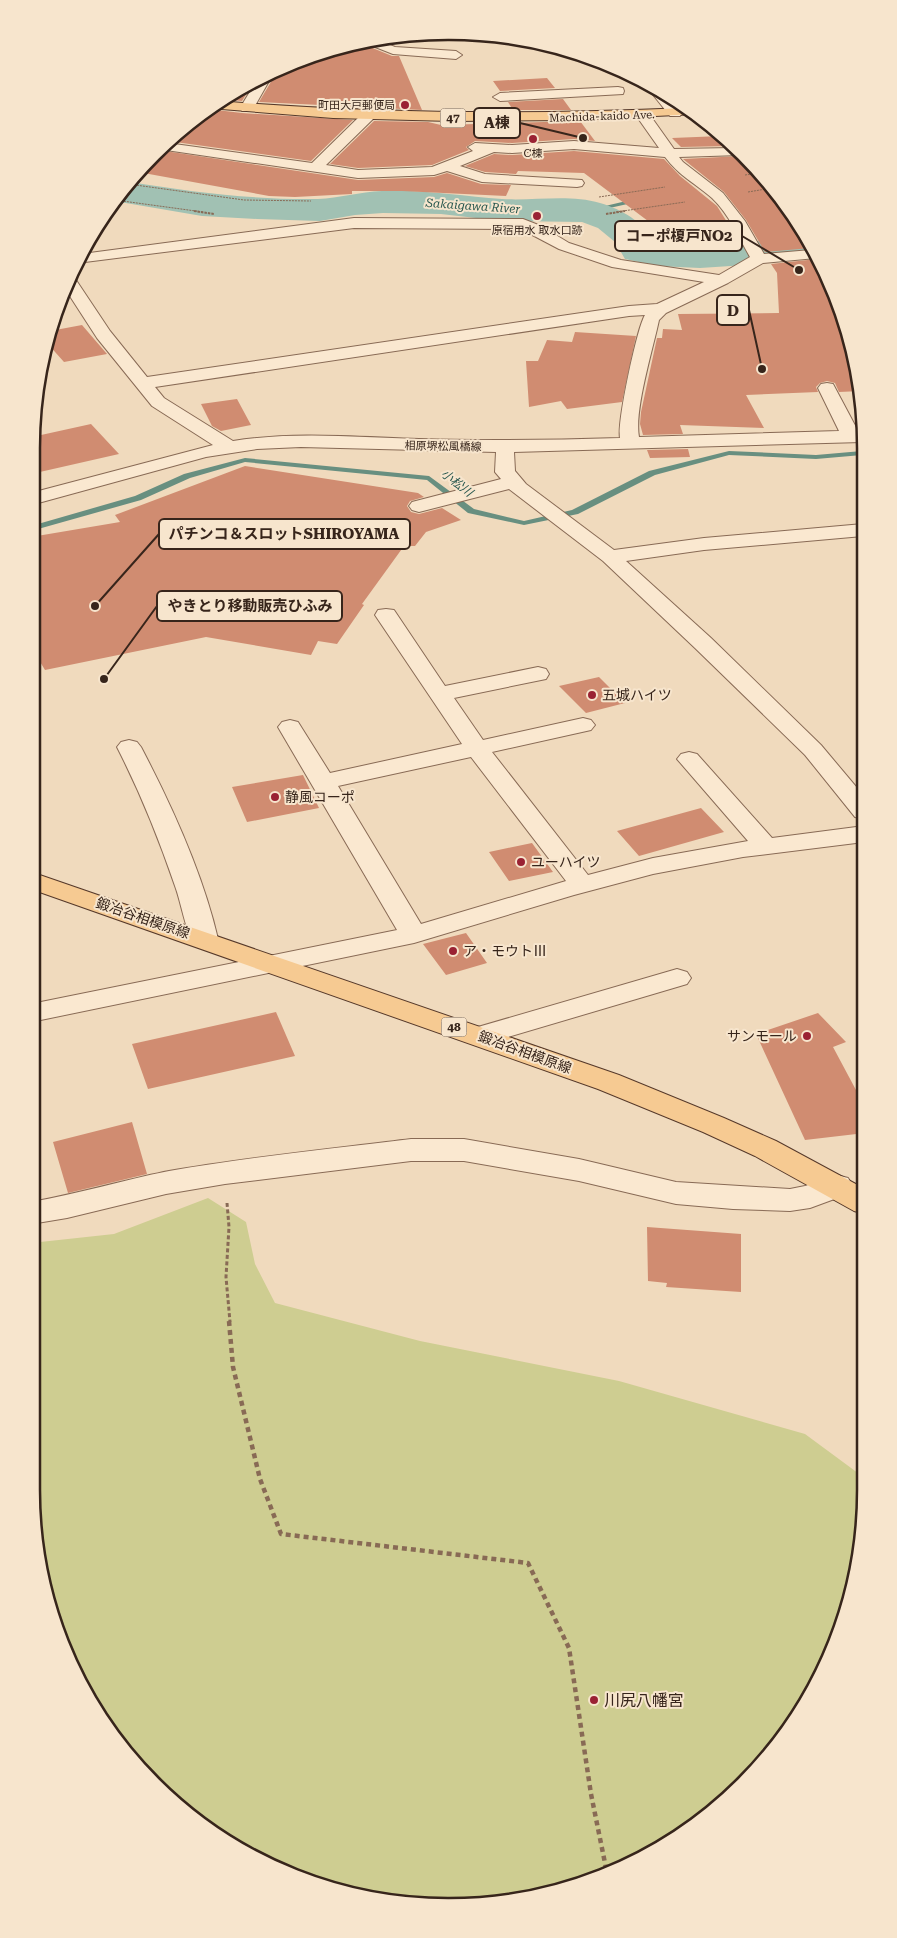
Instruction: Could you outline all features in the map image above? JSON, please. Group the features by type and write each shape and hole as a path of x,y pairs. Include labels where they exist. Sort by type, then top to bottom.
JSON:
{"main road":[{"name":"Machida-kaido Ave.","path":"227,106 368,116 508,119 679,112"},
{"name":"鍛冶谷相模原線","path":"40,883 541,1057 709,1123 777,1154 857,1198"}],"street":[{"path":"383,45 392,50 456,55"},
{"path":"607,77 678,165 718,196 757,254"},
{"path":"247,108 260,87"},
{"path":"500,97 618,91"},
{"path":"669,105 675,112"},
{"path":"315,168 368,116"},
{"path":"464,147 512,149 574,146 670,153 729,152"},
{"path":"172,148 358,174 428,172 449,167 492,148"},
{"path":"449,167 469,172 482,178 576,182"},
{"path":"87,258 354,223 523,224 536,229 564,246 618,264 722,280"},
{"path":"144,382 629,311 660,309 722,280 757,254 807,254"},
{"path":"73,288 103,334 144,382 158,402 229,447"},
{"path":"630,442 628,430 631,406 648,330 651,319 660,309"},
{"path":"827,388 856,432"},
{"name":"相原堺松風橋線","path":"40,497 229,447 301,441 505,447 857,436"},
{"path":"505,447 505,472 514,482 610,557 774,710 813,750 857,803"},
{"path":"419,506 514,482"},
{"path":"610,557 713,544 857,531"},
{"path":"386,615 477,749 582,884"},
{"path":"439,694 538,674"},
{"path":"324,782 583,725"},
{"path":"290,726 414,935"},
{"path":"129,747 153,793 200,916 204,940"},
{"path":"689,759 766,846"},
{"path":"40,1011 414,935 582,884 669,863 766,846 857,835"},
{"path":"481,1036 677,978"},
{"path":"40,1211 67,1207 166,1183 225,1173 356,1156 440,1149 464,1150 569,1169 686,1194 764,1201 790,1200 810,1197 836,1186"}],"path":[{"path":"606,214 718,196"},
{"path":"225,1173 229,1227 226,1277 233,1367 260,1479 281,1534 528,1563 569,1648 591,1794 606,1867"}],"shaded area":[{"path":"208,1198 246,1222 255,1264 275,1303 420,1341 619,1381 805,1434 857,1472 854,1543 843,1595 835,1621 815,1670 802,1694 773,1738 756,1759 718,1797 697,1814 653,1843 605,1867 580,1876 554,1884 502,1895 448,1898 422,1897 395,1895 343,1884 292,1867 268,1856 244,1843 200,1814 179,1797 141,1759 124,1738 95,1694 71,1646 62,1621 54,1595 43,1543 40,1490 40,1242 114,1234"}],"building":[{"path":"371,48 392,56 399,56 422,110 259,102 272,80 317,62"},
{"path":"547,78 555,88 500,91 493,81"},
{"path":"247,94 242,101 236,100"},
{"path":"563,99 571,110 513,110 508,102"},
{"path":"220,110 353,120 311,161 178,142"},
{"path":"374,121 428,122 441,125 580,121 595,141 574,139 512,143 475,141 466,147 469,150 432,165 358,168 330,164"},
{"path":"712,136 723,146 681,147 672,138"},
{"path":"574,151 664,159 680,176 717,206 737,238 666,240 648,221 584,173 518,171 516,174 485,172 465,166 494,154 512,155"},
{"path":"168,152 358,180 434,177 447,173 481,184 511,185 506,196 402,191 352,191 352,194 295,197 269,196 146,174"},
{"path":"733,156 756,179 773,200 804,249 765,252 746,220 724,192 683,159"},
{"path":"811,260 826,292 835,317 843,343 853,391 839,392 835,383 827,381 820,383 816,387 818,392 746,395 764,428 680,425 683,434 643,435 640,424 641,412 657,338 662,338 663,329 682,330 678,314 779,313 777,273 771,264"},
{"path":"82,325 107,354 64,362 53,349 58,329"},
{"path":"575,332 636,336 622,402 567,409 561,401 529,407 526,361 538,361 547,340 572,342"},
{"path":"237,399 251,425 221,431 212,426 201,404"},
{"path":"91,424 119,454 40,472 40,435"},
{"path":"688,449 690,457 650,458 647,450"},
{"path":"245,466 418,493 424,497 410,501 407,506 411,512 419,514 442,508 461,520 426,532 415,546 404,546 362,604 364,605 337,644 318,641 311,655 206,637 45,670 40,662 40,535 120,522 115,515"},
{"name":"五城ハイツ","path":"599,677 625,703 586,713 559,686"},
{"name":"静風コーポ","path":"303,775 319,808 247,822 232,787"},
{"path":"701,808 724,832 639,856 617,831"},
{"name":"ユーハイツ","path":"532,843 553,872 509,881 489,852"},
{"name":"ア・モウトⅢ","path":"466,933 487,963 446,975 423,944"},
{"path":"276,1012 295,1056 148,1089 132,1044"},
{"path":"818,1013 846,1042 833,1047 857,1092 857,1134 805,1140 756,1034"},
{"path":"132,1122 147,1174 68,1193 53,1142"},
{"path":"647,1227 741,1234 741,1292 666,1287 667,1283 648,1281"}],"waterway":[{"name":"Sakaigawa River","path":"129,193 202,205 257,208 320,210 355,204 383,202 441,203 502,210 587,211 611,220 631,236 639,251 678,256 723,255 803,247"},
{"path":"587,211 639,200"},
{"name":"小松川","path":"40,526 138,498 187,476 245,460 429,478 471,511 524,523 575,512 652,473 729,453 816,457 857,453"}],"place":[{"name":"町田大戸郵便局","path":"405,105"},
{"name":"A棟","path":"583,138"},
{"name":"C棟","path":"533,139"},
{"name":"原宿用水 取水口跡","path":"537,216"},
{"name":"コーポ榎戸NO2","path":"799,270"},
{"name":"D","path":"762,369"},
{"name":"パチンコ＆スロットSHIROYAMA","path":"95,606"},
{"name":"やきとり移動販売ひふみ","path":"104,679"},
{"name":"五城ハイツ","path":"592,695"},
{"name":"静風コーポ","path":"275,797"},
{"name":"ユーハイツ","path":"521,862"},
{"name":"ア・モウトⅢ","path":"453,951"},
{"name":"サンモール","path":"807,1036"},
{"name":"川尻八幡宮","path":"594,1700"}]}
